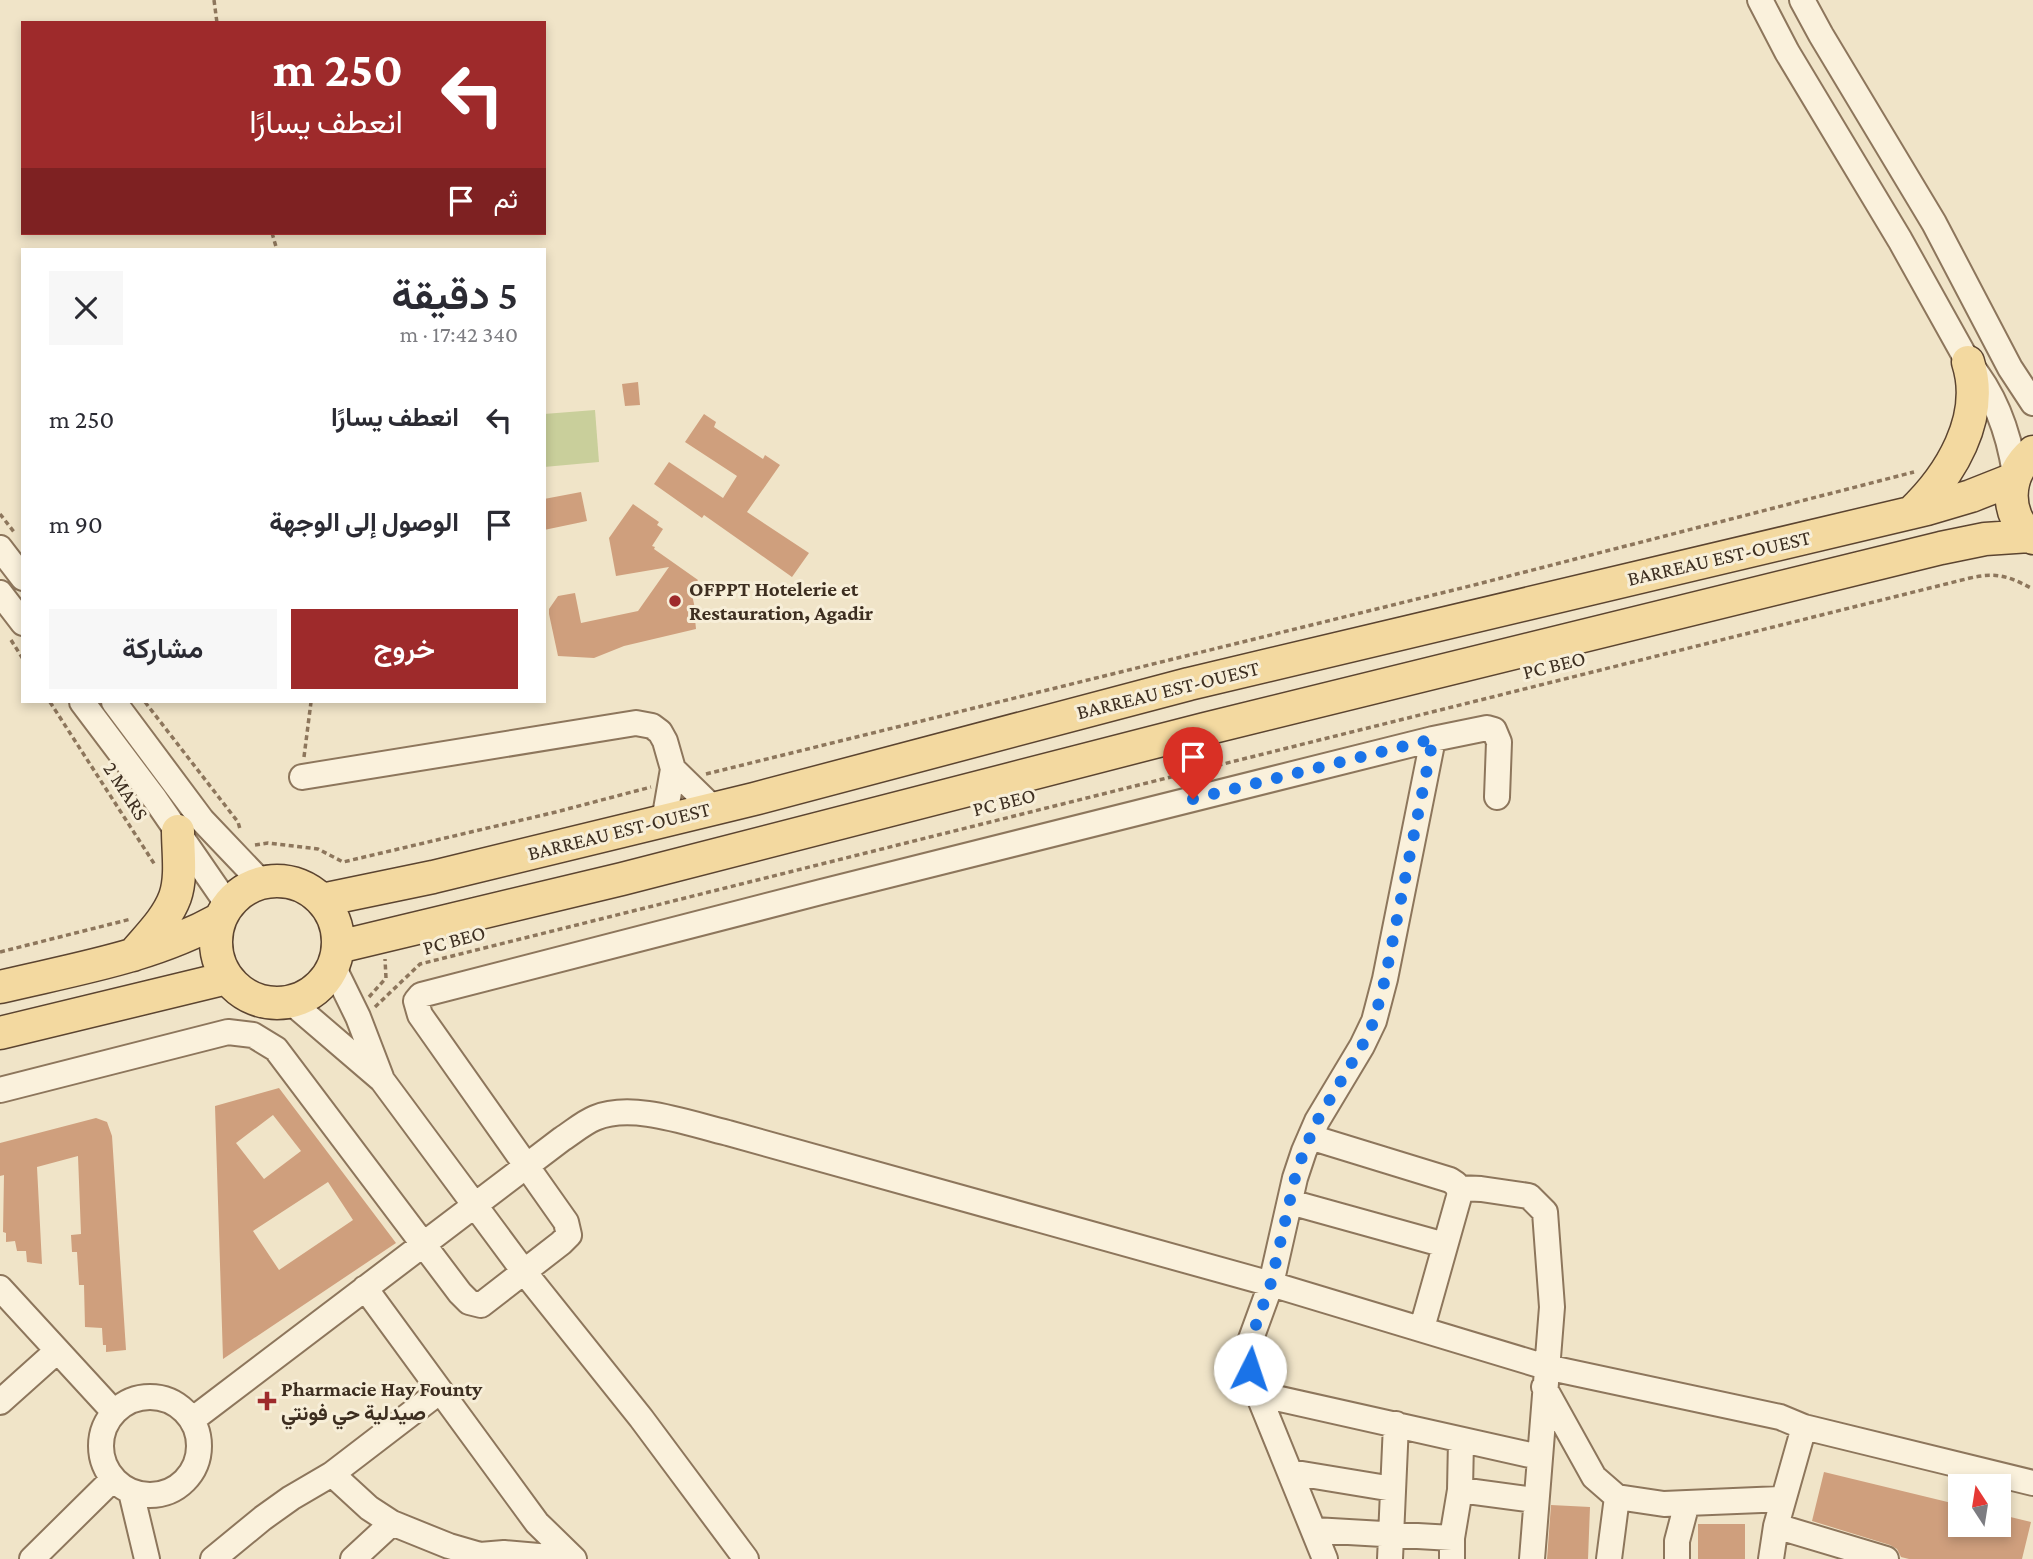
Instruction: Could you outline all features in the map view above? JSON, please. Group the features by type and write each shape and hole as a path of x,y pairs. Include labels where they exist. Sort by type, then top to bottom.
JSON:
{"main road":[{"path":"1911,513 1938,485 1951,466 1965,434 1970,415 1973,377 1968,362"},
{"path":"2021,469 2012,504 2015,516 2031,537"},
{"name":"BARREAU EST-OUEST","path":"322,900 433,877 664,821 1189,684 1911,513 1971,496 2021,469"},
{"name":"BARREAU EST-OUEST","path":"336,957 385,936 622,879 1205,729 1941,548 1985,539 2031,537"},
{"path":"134,955 172,904 179,864 178,831"},
{"path":"0,987 134,955 192,935 224,912 244,890 262,883 280,881 296,884 310,891 322,900 332,914 337,930 336,957 323,982 309,994 291,1002 255,1000 239,990 227,978 219,964 216,949 216,934 224,912"},
{"path":"0,1033 227,978"}],"street":[{"path":"1760,0 1787,52 1900,240 1968,362 1983,380 2021,469"},
{"path":"1802,0 1934,223 2010,368 2033,404"},
{"path":"0,548 21,575"},
{"path":"0,593 21,620"},
{"path":"83,703 178,831 224,912"},
{"path":"115,703 174,784 238,849 262,883"},
{"path":"302,777 636,723 652,726 666,741 676,777 664,821"},
{"path":"0,1090 228,1032 253,1035 275,1049 460,1293 468,1302 476,1305 486,1303 525,1273 566,1239 569,1231 566,1222 420,1015 416,1001 421,995 821,891 1433,739 1487,728 1494,730 1499,742 1497,797"},
{"path":"1325,1559 1258,1394 1250,1369 1248,1347 1271,1283 1295,1178 1310,1137 1374,1021 1388,966 1433,739"},
{"path":"676,777 713,808"},
{"path":"336,957 382,1080"},
{"path":"291,1002 382,1080 525,1273 641,1418 746,1559"},
{"path":"192,1420 365,1288 424,1247 525,1167 593,1119 610,1113 641,1113 729,1133 1271,1283 1422,1328 1545,1377 1780,1417 1804,1427 2033,1483"},
{"path":"1310,1137 1450,1180 1459,1188 1529,1196 1545,1212 1552,1307 1532,1559"},
{"path":"1422,1328 1460,1193 1459,1188"},
{"path":"1290,1202 1445,1245"},
{"path":"0,1287 114,1412"},
{"path":"365,1288 537,1522 573,1559"},
{"path":"0,1402 57,1351"},
{"path":"1545,1377 1594,1477 1617,1497 1664,1504 1783,1499"},
{"path":"213,1559 290,1498 332,1474 439,1392"},
{"path":"1258,1394 1539,1457"},
{"path":"122,1485 146,1496 162,1495 177,1489 188,1478 197,1465 199,1434 182,1409 169,1401 154,1397 139,1398 125,1404 114,1412 104,1429 100,1446 104,1464 122,1485 147,1559"},
{"path":"1391,1559 1396,1424"},
{"path":"1771,1559 1783,1499 1804,1427"},
{"path":"1314,1530 1391,1534 1452,1549 1460,1490 1461,1440"},
{"path":"1290,1472 1394,1489"},
{"path":"332,1474 369,1508 392,1523 477,1557 504,1553 573,1559"},
{"path":"32,1559 122,1485"},
{"path":"1460,1490 1535,1500"},
{"path":"1609,1559 1617,1497"},
{"path":"1677,1559 1677,1541 1688,1503"},
{"path":"354,1559 392,1523"},
{"path":"1776,1527 1886,1559"}],"path":[{"path":"214,0 217,21"},
{"path":"146,703 238,822 238,849 268,843 318,849 343,862 543,815 676,777 1478,584 1894,477 1951,466"},
{"name":"PC BEO","path":"357,1014 377,1007 420,964 434,960 1970,578 2002,575 2033,589"},
{"name":"2 MARS","path":"51,703 172,904"},
{"path":"302,777 311,703"},
{"path":"0,952 172,904"},
{"path":"357,1014 386,978 385,936"}],"green space":[{"path":"595,410 599,462 546,467 546,414"}],"building":[{"path":"638,382 640,405 625,406 622,384"},
{"path":"704,414 716,422 714,427 763,459 765,455 780,465 747,512 809,553 792,577 704,515 702,518 654,484 669,462 723,498 737,476 685,442"},
{"path":"581,492 587,521 546,530 546,499"},
{"path":"633,504 659,522 657,525 663,529 652,546 654,549 698,580 691,590 697,618 696,629 624,646 594,658 558,656 549,609 558,596 575,593 581,623 638,611 669,567 616,576 609,538"},
{"path":"279,1088 396,1243 223,1359 215,1106","holes":["273,1115 301,1151 264,1179 236,1143","328,1182 353,1220 279,1270 253,1231"]},
{"path":"96,1118 107,1122 112,1136 126,1350 106,1352 102,1328 85,1327 84,1285 79,1285 77,1252 72,1252 71,1235 81,1234 78,1156 37,1167 42,1264 27,1262 26,1251 17,1251 15,1241 6,1242 6,1233 3,1232 4,1175 0,1176 0,1143"},
{"path":"1824,1472 1948,1502 1948,1537 2011,1537 2011,1517 2031,1522 2022,1559 1909,1559 1901,1557 1897,1549 1890,1545 1812,1521"},
{"path":"1551,1505 1590,1507 1588,1559 1547,1559"},
{"path":"1698,1524 1745,1524 1745,1559 1698,1559"}],"place":[{"name":"OFPPT Hotelerie et Restauration, Agadir","path":"675,601"},
{"name":"Pharmacie Hay Founty صيدلية حي فونتي","path":"267,1401"}],"route":[{"path":"1193,799 1433,739 1385,979 1374,1021 1317,1121 1304,1151 1295,1178 1271,1283 1248,1347 1250,1369"}]}
